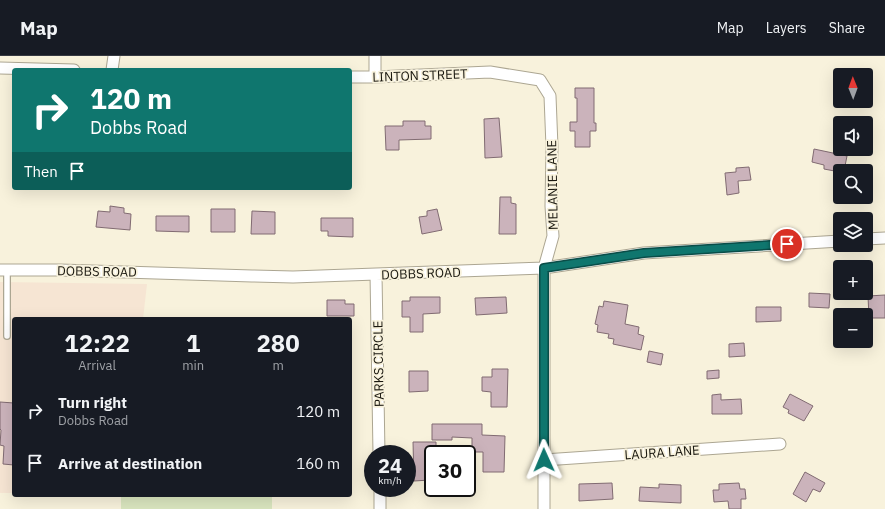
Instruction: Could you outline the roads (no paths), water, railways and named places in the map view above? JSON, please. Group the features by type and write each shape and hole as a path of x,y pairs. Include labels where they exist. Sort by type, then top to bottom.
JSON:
{"street":[{"path":"112,68 114,56"},
{"path":"374,77 375,56"},
{"path":"0,68 12,68"},
{"name":"LINTON STREET","path":"352,77 490,72"},
{"name":"MELANIE LANE","path":"490,72 540,80 550,96 552,147 551,206 553,236 544,268 544,509"},
{"path":"873,239 885,238"},
{"name":"DOBBS ROAD","path":"4,270 60,270 293,277 544,268 644,253 833,241"},
{"name":"PARKS CIRCLE","path":"376,274 379,445"},
{"name":"LAURA LANE","path":"544,460 780,444"},
{"path":"380,497 380,509"}],"lane":[{"path":"4,270 7,336"}]}
